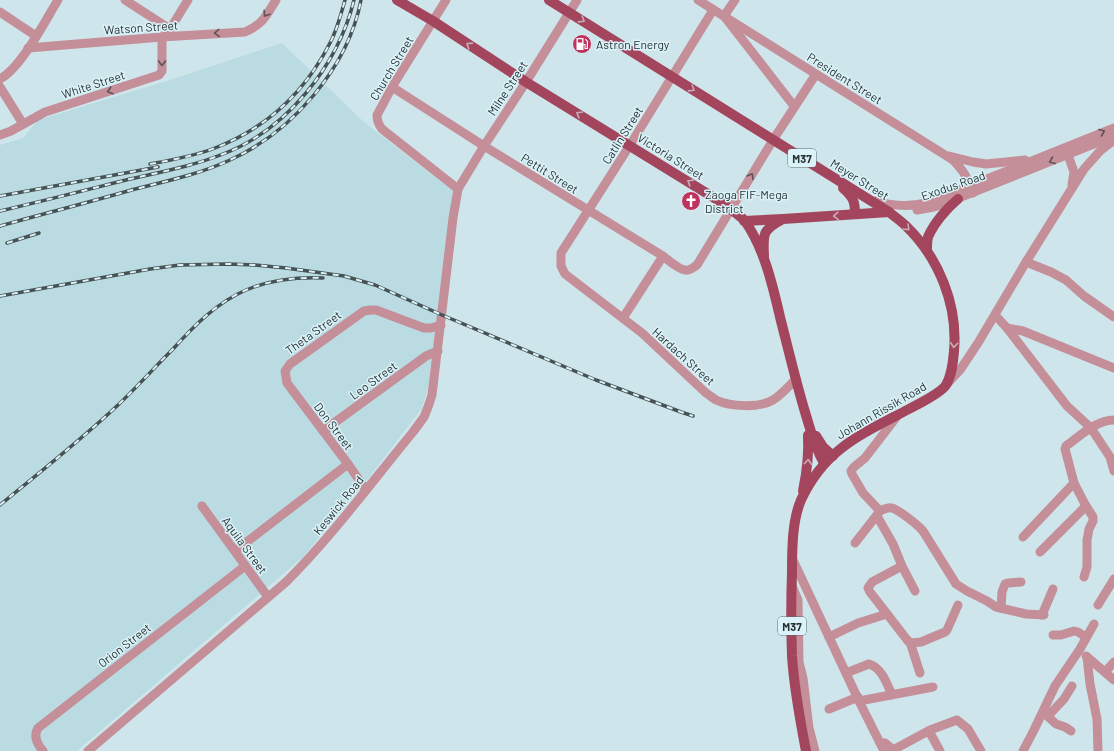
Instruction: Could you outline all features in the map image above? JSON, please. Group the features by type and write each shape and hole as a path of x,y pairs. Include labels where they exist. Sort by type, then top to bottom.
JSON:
{"main road":[{"name":"Victoria Street","path":"397,0 433,21 526,82 716,199 744,220 764,258 814,445 824,463"},
{"name":"Meyer Street","path":"549,0 869,199 889,212 906,226 927,250 934,262 943,281 949,300 954,320 955,338 952,370 946,385"},
{"path":"834,177 852,198 855,205 855,214"},
{"path":"927,250 928,237 945,210 958,198"},
{"name":"Exodus Road","path":"744,220 889,212"},
{"path":"764,258 764,238 766,231 783,219"},
{"name":"Johann Rissik Road","path":"806,751 794,678 792,655 793,535 801,501 824,463 852,440 929,399 946,385"},
{"name":"Victoria Street","path":"809,423 823,447 833,456"},
{"path":"801,501 807,474 809,423"}],"street":[{"path":"0,79 15,67 58,0"},
{"path":"125,0 170,29"},
{"path":"162,37 170,29 188,0"},
{"name":"Watson Street","path":"28,48 245,32 255,28 262,22 276,0"},
{"name":"Church Street","path":"446,0 377,114 378,124 382,129 458,189"},
{"name":"Milne Street","path":"458,189 577,0"},
{"name":"President Street","path":"698,0 953,160 966,175 971,189"},
{"path":"735,0 724,16 794,106"},
{"name":"Catlin Street","path":"565,274 560,266 562,253 713,10"},
{"path":"0,12 36,36"},
{"name":"White Street","path":"0,135 11,131 45,112 159,75 162,71 162,37"},
{"path":"730,210 772,140 816,74"},
{"path":"0,87 23,124"},
{"name":"Pettit Street","path":"392,87 484,146 686,271 697,265 730,210"},
{"name":"Exodus Road","path":"869,199 892,206 920,204 971,189 1067,151 1114,128"},
{"name":"Exodus Road","path":"889,212 934,208 958,198 971,189 1010,168 1114,136"},
{"name":"Johann Rissik Road","path":"946,385 960,370 1081,174 1100,151 1114,140"},
{"name":"Johann Rissik Road","path":"1067,151 1074,172 1071,190"},
{"path":"943,154 986,164 1017,160 1034,160"},
{"name":"Keswick Road","path":"88,751 286,582 304,564 366,490 424,417 432,395 453,218 458,189"},
{"path":"623,318 663,256"},
{"path":"1026,262 1066,280 1084,296 1114,316"},
{"name":"Hardach Street","path":"565,274 623,318 706,393 716,400 727,404 753,406 764,405 774,400 796,379"},
{"name":"Theta Street","path":"285,376 284,371 290,364 361,312 367,310 376,310 424,328 431,328 441,325"},
{"path":"995,315 1007,328 1067,406 1091,428 1110,457 1114,471"},
{"path":"1007,328 1023,331 1114,368"},
{"name":"Leo Street","path":"323,431 426,356 438,351"},
{"name":"Don Street","path":"285,376 287,383 366,490"},
{"path":"898,415 865,458 854,467 852,474 863,493 878,513 915,591"},
{"path":"1084,577 1087,567 1087,540 1093,517 1074,483 1065,453 1065,448 1091,428 1103,422 1114,420"},
{"path":"234,550 348,464"},
{"path":"1023,537 1074,483"},
{"name":"Aquila Street","path":"202,506 268,597"},
{"path":"1040,552 1086,506"},
{"path":"855,543 878,513 884,508 893,508 920,527 956,584 987,600 996,607 1026,614 1043,615 1053,589"},
{"path":"792,558 882,747 885,743 895,749 928,731 957,720 968,729 981,751"},
{"name":"Orion Street","path":"43,751 38,745 36,739 35,732 38,728 246,566"},
{"path":"902,566 872,582 868,588 910,642 920,673"},
{"path":"1098,605 1114,579"},
{"path":"1001,608 1002,592 1005,584 1021,582"},
{"path":"792,586 798,600 799,662 803,678 809,728 815,751"},
{"path":"910,642 921,642 948,630 958,605"},
{"path":"829,637 858,623 887,614"},
{"path":"1023,751 1045,714 1055,686 1080,649 1094,624"},
{"path":"1052,635 1078,632 1086,638"},
{"path":"1080,649 1114,680"},
{"path":"1087,657 1090,684 1097,719 1098,751"},
{"path":"1105,672 1114,662"},
{"path":"846,673 869,664 872,665 878,670 885,680 892,695"},
{"path":"1045,714 1064,699 1072,686"},
{"path":"829,709 859,699 892,695 933,687"},
{"path":"1045,714 1056,724 1071,731"},
{"path":"928,731 940,751"}],"shaded area":[{"path":"282,43 365,123 453,191 428,388 422,408 364,484 304,556 77,751 0,751 0,145 23,138 38,120 170,80"}],"railway":[{"path":"150,164 191,156 215,148 234,140 268,119 296,92 320,61 335,33 345,0"},
{"path":"0,211 189,165 223,154 246,143 268,129 288,112 322,71 336,48 354,0"},
{"path":"0,226 193,174 230,160 253,148 275,133 314,95 344,50 354,25 361,0"},
{"path":"0,196 158,167"},
{"path":"7,243 39,233"},
{"path":"0,296 180,265 255,265 344,276 375,285 596,380 693,416"},
{"path":"0,505 104,418 197,324 215,308 235,295 264,284 293,279 323,278"}],"place":[{"name":"Astron Energy","path":"582,44"},
{"name":"Zaoga FIF-Mega District","path":"691,201"}]}
